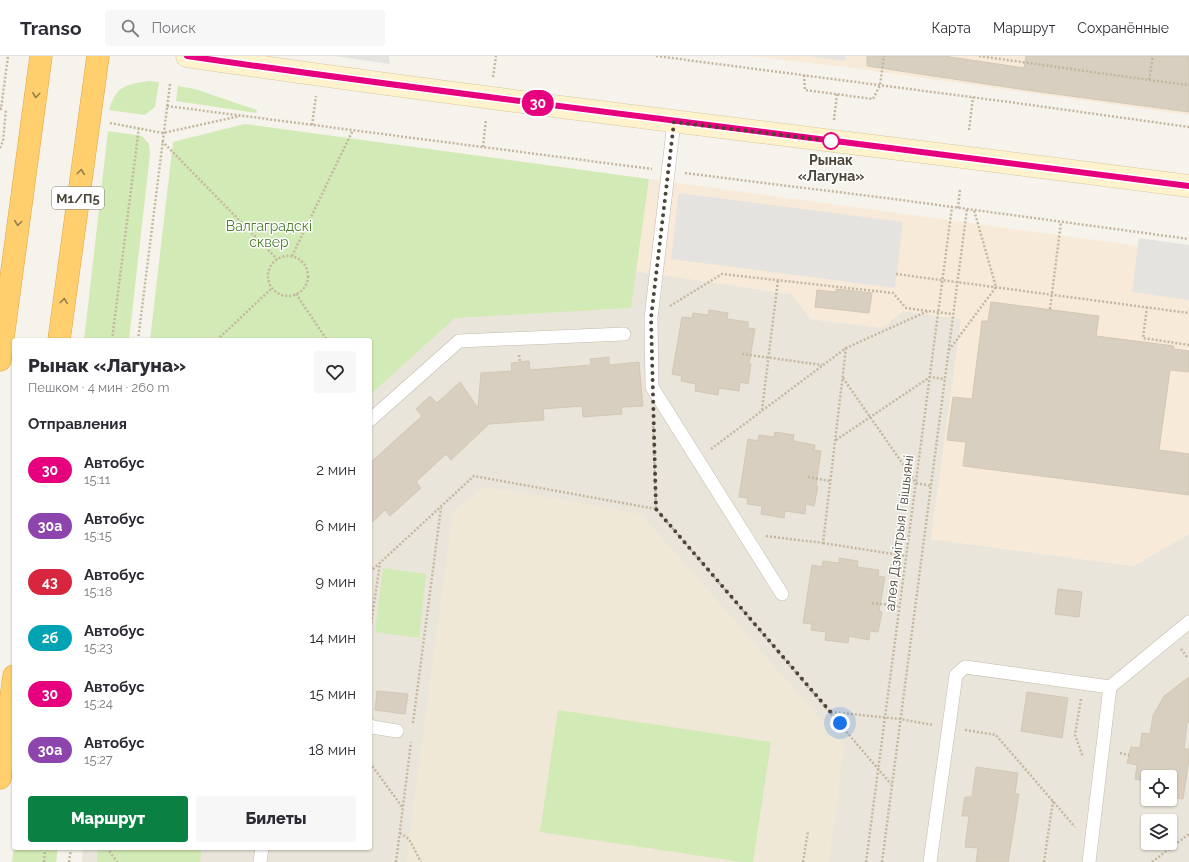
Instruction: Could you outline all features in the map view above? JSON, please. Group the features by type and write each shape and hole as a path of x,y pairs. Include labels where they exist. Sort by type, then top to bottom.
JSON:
{"highway":[{"path":"0,360 40,56"},
{"name":"М1/П5","path":"59,338 98,56"},
{"path":"0,778 12,691"}],"main road":[{"path":"187,56 674,122 901,149 1189,186"}],"lane":[{"path":"674,122 651,318 652,387 782,594"},
{"path":"372,418 459,341 624,334"},
{"path":"1090,856 1110,687 1189,622"},
{"path":"930,862 956,675 965,667 1110,687"},
{"path":"372,727 397,731"},
{"path":"260,862 262,850"}],"path":[{"path":"1,108 8,56"},
{"path":"656,56 973,97 1189,127"},
{"path":"804,75 805,90 873,99 880,85 884,56"},
{"path":"979,56 1189,85"},
{"path":"1149,80 1153,56"},
{"path":"312,125 319,75"},
{"path":"138,338 170,84"},
{"path":"969,130 973,97"},
{"path":"0,148 6,109"},
{"path":"109,122 163,132 242,115"},
{"path":"112,338 139,127"},
{"path":"292,256 353,130"},
{"path":"162,141 277,259"},
{"path":"958,208 960,188"},
{"name":"алея Дзмітрыя Гвішыяні","path":"866,862 952,207"},
{"name":"алея Дзмітрыя Гвішыяні","path":"882,862 967,209"},
{"path":"974,210 996,287"},
{"path":"1050,309 1061,222"},
{"path":"284,256 292,256 299,259 305,265 308,272 308,280 304,287 296,294 284,295 276,292 272,288 268,279 268,272 271,264 277,259 284,256"},
{"path":"651,318 722,274 893,293 906,308 953,314"},
{"path":"896,274 1189,313"},
{"path":"762,410 778,280"},
{"path":"948,351 996,287"},
{"path":"219,338 272,288"},
{"path":"296,294 326,338"},
{"path":"1147,307 1143,338 1189,345"},
{"path":"697,459 846,348 929,310"},
{"path":"822,543 846,348"},
{"path":"742,354 822,365"},
{"path":"835,440 930,377 945,379"},
{"path":"842,378 916,483 931,486"},
{"path":"652,387 656,509 892,785"},
{"path":"372,570 474,476 656,509"},
{"path":"808,477 830,481"},
{"path":"413,729 441,508"},
{"path":"744,533 906,556"},
{"path":"372,616 380,562"},
{"path":"872,603 900,606"},
{"path":"1083,683 1076,734 1084,759"},
{"path":"830,712 900,720 996,735 1075,826 1090,856"},
{"path":"396,862 412,737"},
{"path":"372,766 403,808"},
{"path":"1044,862 1053,800"},
{"path":"1074,834 1076,819"},
{"path":"803,862 808,832"},
{"path":"400,833 409,839 421,862"},
{"path":"1152,862 1189,834"},
{"path":"44,862 46,850"},
{"path":"69,862 71,850"},
{"path":"108,850 117,862"}],"shaded area":[{"path":"334,56 389,56 390,64"},
{"path":"750,56 1189,56 1189,115 844,67"},
{"path":"809,56 845,56 845,61"},
{"path":"649,179 1189,253 1189,534 1133,566 931,539 961,319 903,311 882,328 811,319 791,294 636,271"},
{"path":"679,193 903,222 895,288 671,259"},
{"path":"1139,238 1189,245 1189,300 1132,292"},
{"path":"636,271 791,294 811,319 882,328 903,311 962,319 931,539 1133,566 1189,534 1189,862 82,862 83,850 372,850 372,393 455,317 630,308"},
{"path":"484,487 527,493 641,514 844,746 829,862 406,862 453,512"}],"green space":[{"path":"149,81 159,82 155,107 145,115 109,110 115,95 123,88 128,85"},
{"path":"178,86 195,89 257,110 256,113 176,101"},
{"name":"Валгаградскі сквер","path":"245,124 649,179 631,308 455,318 372,393 372,338 150,338 173,142"},
{"path":"108,131 142,136 149,144 150,154 129,338 84,338"},
{"path":"383,568 426,574 419,638 375,632"},
{"path":"558,710 771,742 753,862 742,862 540,832"},
{"path":"14,850 58,850 56,862 12,862"},
{"path":"98,850 202,850 200,862 97,862"}],"building":[{"path":"867,56 944,56 1024,68 1026,56 1189,56 1189,112 1026,90 867,66"},
{"path":"836,289 872,293 869,313 815,307 817,290 836,292"},
{"path":"991,302 1099,316 1096,336 1174,346 1174,349 1189,351 1189,372 1170,370 1159,450 1189,454 1189,495 963,466 966,442 947,440 953,397 972,399 982,321 988,321"},
{"path":"709,310 728,313 727,319 748,322 748,328 755,329 749,363 751,364 748,384 740,382 739,391 719,388 718,395 695,391 696,384 681,381 682,376 672,374 682,317 692,318 693,313 708,315"},
{"path":"609,357 609,365 639,362 643,406 621,407 622,414 583,417 582,406 543,409 544,420 489,424 451,460 446,454 416,482 421,488 390,516 385,510 372,522 372,461 422,416 416,409 430,396 437,403 460,382 478,408 481,373 512,371 511,363 529,361 530,370 591,365 590,359"},
{"path":"775,432 794,435 793,441 815,445 814,450 821,451 816,486 818,486 814,506 806,504 805,514 785,511 784,518 761,514 762,506 747,504 748,498 739,497 748,439 758,441 759,435 774,437"},
{"path":"839,558 858,561 857,567 879,570 878,576 885,577 879,611 882,612 878,632 870,631 869,640 849,636 848,643 825,640 826,632 811,630 812,624 803,623 812,565 822,567 823,561 839,563"},
{"path":"1058,589 1082,592 1079,617 1055,614"},
{"path":"1189,677 1189,722 1187,724 1184,749 1189,749 1189,759 1183,799 1177,798 1177,770 1141,770 1141,780 1135,779 1137,765 1127,763 1131,747 1140,748 1142,733 1150,734 1153,716 1164,696"},
{"path":"377,691 408,694 405,714 375,710"},
{"path":"1027,692 1068,698 1062,738 1021,731"},
{"path":"976,767 1018,773 1015,794 1019,794 1008,862 976,862 978,848 965,847 969,816 962,816 965,797 972,797"}],"bus line":[{"name":"30","path":"187,56 659,120 1189,186"}],"place":[{"name":"Рынак «Лагуна»","path":"831,141"}],"route":[{"path":"831,141 674,122 651,318 651,359 656,509 840,723"}]}
